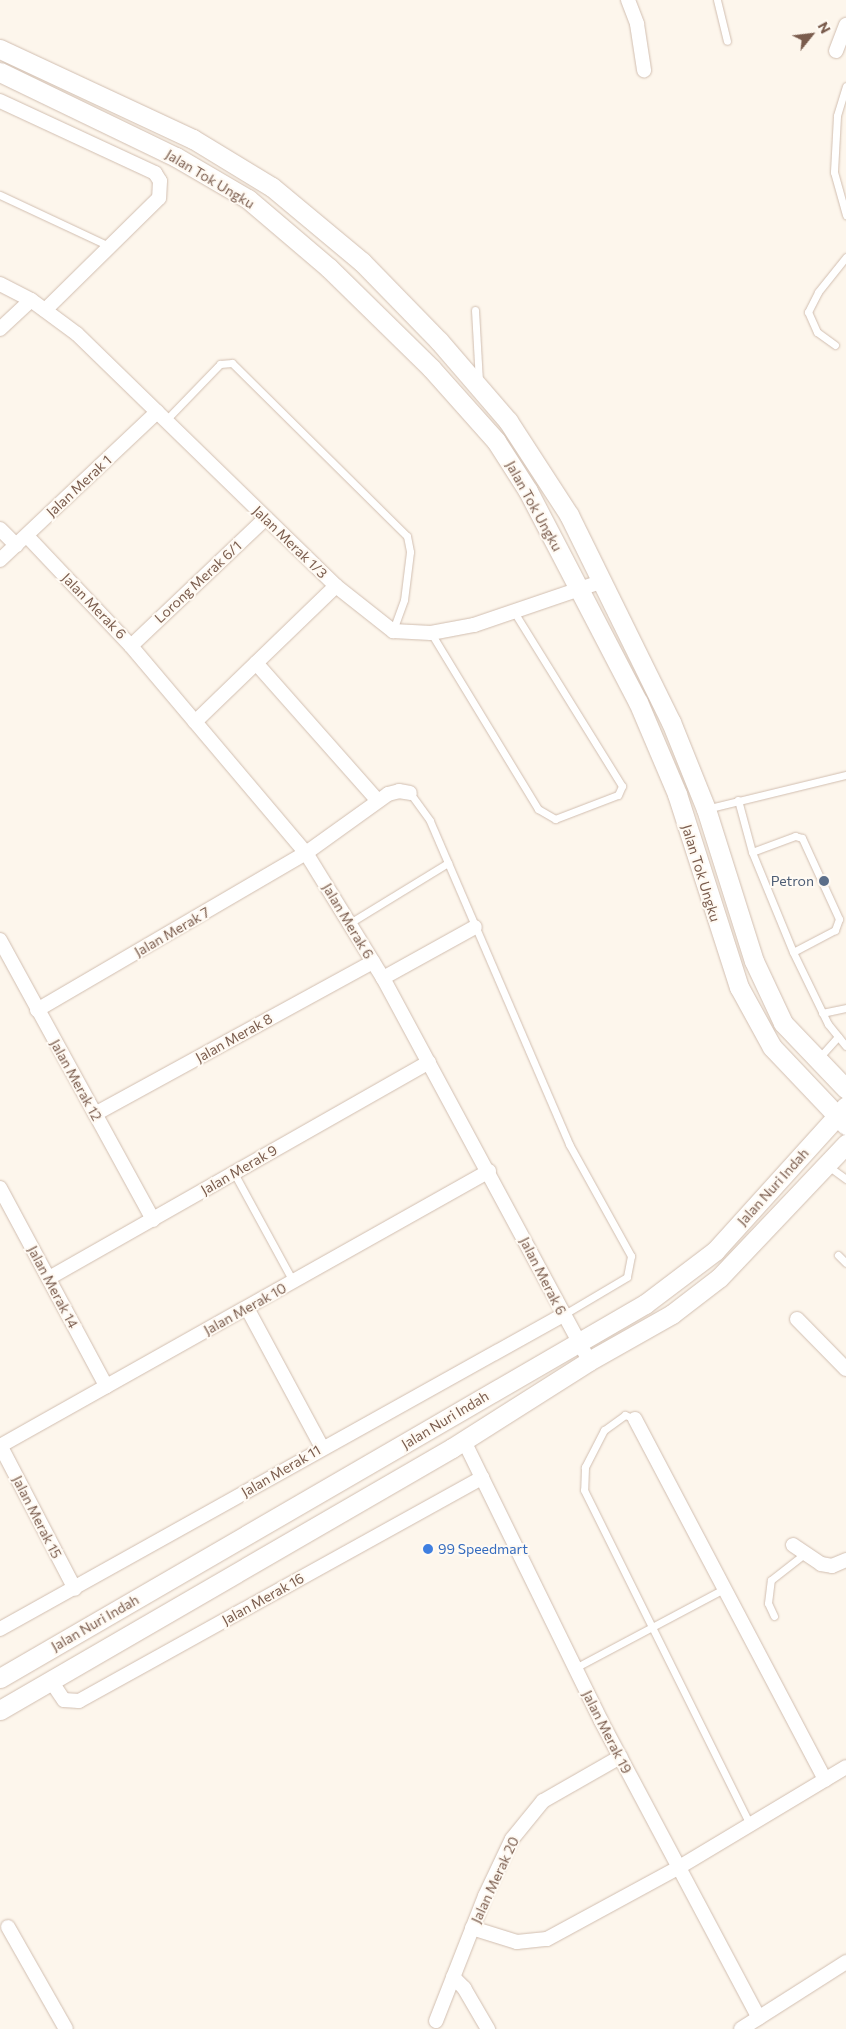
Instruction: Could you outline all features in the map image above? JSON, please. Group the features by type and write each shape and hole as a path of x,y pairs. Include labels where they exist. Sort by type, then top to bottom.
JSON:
{"main road":[{"name":"Jalan Tok Ungku","path":"0,49 193,139 272,187 362,262 508,421 569,514 671,722 706,809 754,961 783,1023 846,1089"},
{"name":"Jalan Tok Ungku","path":"0,72 184,161 248,199 329,268 431,368 496,442 528,491 638,702 677,794 739,987 772,1047 843,1115"},
{"name":"Jalan Nuri Indah","path":"0,1678 645,1304 715,1251 843,1115"},
{"name":"Jalan Nuri Indah","path":"0,1710 464,1441 589,1361 672,1314 719,1278 846,1144"}],"street":[{"path":"628,0 637,24 644,70"},
{"path":"836,51 846,25"},
{"path":"0,101 155,173 162,190 159,198 45,310"},
{"name":"Jalan Merak 1/3","path":"0,284 31,300 77,334 336,586 393,631"},
{"path":"0,329 31,300"},
{"name":"Jalan Merak 1","path":"0,560 162,416"},
{"name":"Lorong Merak 6/1","path":"131,646 265,519"},
{"path":"0,528 16,545"},
{"name":"Jalan Merak 6","path":"26,536 131,646 306,853 383,978 489,1172 577,1342 589,1361"},
{"path":"393,631 431,633 521,610 603,582"},
{"path":"195,722 336,586"},
{"path":"256,663 378,801"},
{"name":"Jalan Merak 7","path":"38,1010 306,853 378,801 399,791 410,793"},
{"path":"383,978 475,927"},
{"name":"Jalan Merak 12","path":"0,940 153,1220"},
{"name":"Jalan Merak 8","path":"95,1114 373,962"},
{"name":"Jalan Merak 9","path":"49,1278 429,1062"},
{"name":"Jalan Merak 10","path":"0,1445 489,1172"},
{"name":"Jalan Merak 14","path":"0,1188 106,1386"},
{"path":"247,1308 322,1448"},
{"name":"Jalan Merak 11","path":"0,1629 75,1589 322,1448 563,1315"},
{"path":"797,1319 846,1369"},
{"path":"635,1419 722,1590 825,1780"},
{"name":"Jalan Merak 19","path":"464,1441 620,1757 759,2018"},
{"name":"Jalan Merak 15","path":"0,1445 75,1589"},
{"name":"Jalan Merak 16","path":"51,1681 64,1700 78,1701 482,1478"},
{"path":"798,1550 813,1562 832,1566 846,1560"},
{"name":"Jalan Merak 20","path":"436,2021 472,1928 512,1839 531,1812 557,1790 620,1757"},
{"path":"472,1928 517,1942 547,1939 678,1868 846,1767"},
{"path":"8,1927 66,2029"},
{"path":"741,2029 846,1962"},
{"path":"453,1977 464,1988 488,2029"}],"lane":[{"path":"717,0 727,40"},
{"path":"846,86 837,116 834,172 846,215"},
{"path":"0,195 109,246"},
{"path":"835,345 817,332 808,312 818,292 846,257"},
{"path":"475,310 480,389"},
{"path":"162,416 220,364 232,363 408,536 410,552 404,600 393,631"},
{"path":"431,633 538,809 555,819 618,794 622,786 521,610"},
{"path":"706,809 846,774"},
{"path":"410,793 430,821 569,1144 631,1256 626,1277 563,1315"},
{"path":"738,800 752,852 793,952 822,1013 846,1046"},
{"path":"752,852 796,836 802,838 839,919 835,930 793,952"},
{"path":"350,923 448,863"},
{"path":"822,1013 846,1008"},
{"path":"817,1060 838,1037"},
{"path":"826,1165 846,1178"},
{"path":"234,1173 294,1281"},
{"path":"838,1255 846,1263"},
{"path":"635,1419 625,1415 604,1430 585,1467 584,1490 750,1825"},
{"path":"774,1616 768,1603 771,1580 798,1550"},
{"path":"575,1668 650,1626 722,1590"}],"place":[{"name":"Petron","path":"824,881"},
{"name":"99 Speedmart","path":"428,1549"}]}
